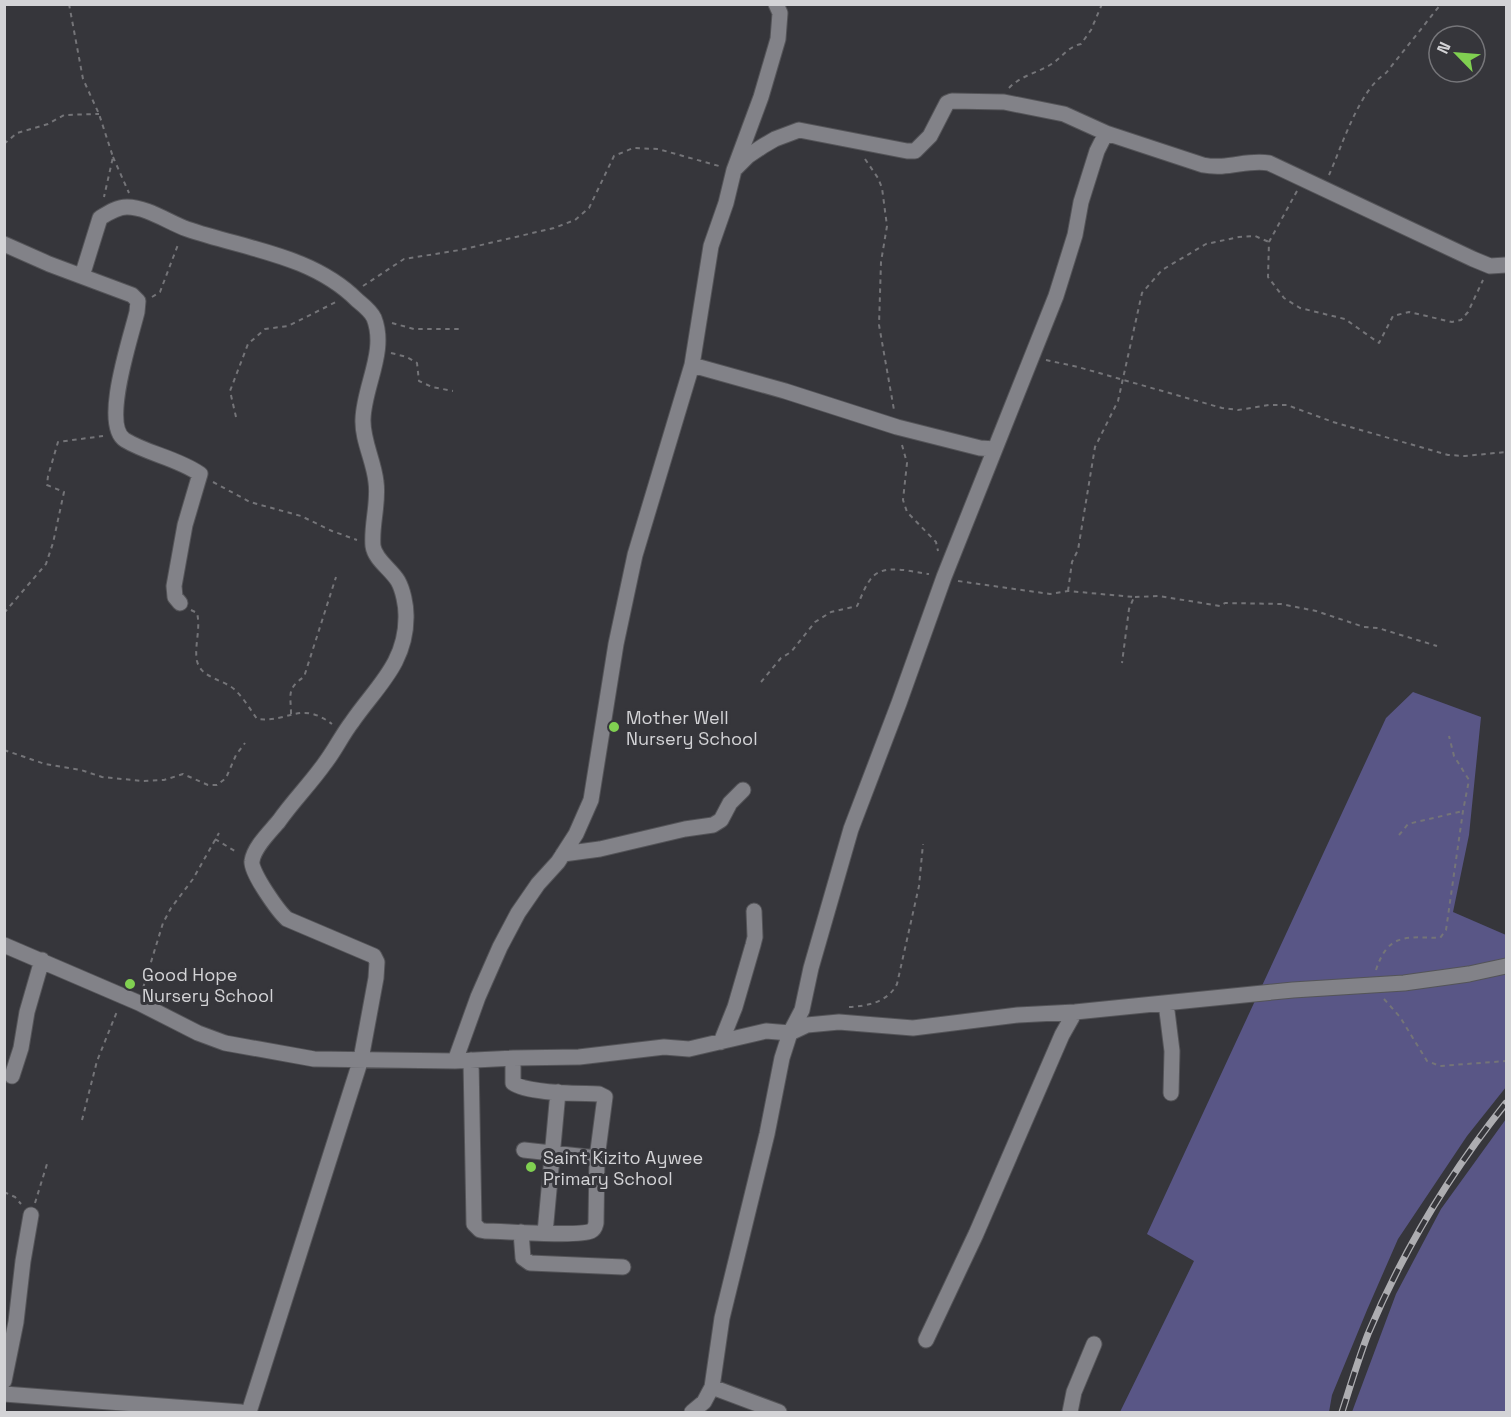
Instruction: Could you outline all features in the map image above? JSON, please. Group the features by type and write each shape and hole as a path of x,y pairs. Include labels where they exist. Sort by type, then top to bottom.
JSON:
{"street":[{"path":"513,1058 515,1085 558,1092 599,1094 605,1097 597,1158 595,1227 589,1232 484,1231 474,1224 463,1060 478,997 504,939 538,884 576,834 591,800 616,644 635,555 692,365 709,254 734,170 761,97 778,39 780,14 776,4"},
{"path":"734,170 748,156 769,143 799,130 915,151 930,136 947,103 952,101 1004,102 1064,114 1106,134 1218,168 1258,161 1269,163 1490,266 1506,265"},
{"path":"692,1413 704,1402 712,1387 723,1318 790,1033 802,1010 811,968 851,829 944,577 1056,296 1075,235 1081,202 1097,151 1106,134"},
{"path":"82,276 100,218 120,208 135,208 184,228 230,243 284,256 325,276 353,296 373,315 377,331 376,357 363,418 376,483 374,548 399,583 406,616 402,639 396,661 385,681 345,730 326,763 295,799 252,860 253,871 258,880 287,919 366,952 375,959 376,978 361,1059 249,1413"},
{"path":"4,244 132,296 138,301 116,404 115,420 118,434 128,442 179,461 200,474 185,525 174,586 175,597 180,603"},
{"path":"692,365 785,391 897,427 980,448 995,449"},
{"path":"563,854 600,849 685,829 713,825 721,820 730,803 743,790"},
{"path":"721,1042 735,1007 753,945 754,911"},
{"path":"4,945 124,996 198,1033 225,1043 314,1059 463,1060 579,1057 664,1047 689,1049 766,1031 790,1033 807,1025 839,1022 913,1028 1018,1015 1075,1012 1293,990 1404,983 1469,974 1506,966"},
{"path":"12,1076 42,960"},
{"path":"1166,1003 1172,1051 1171,1093"},
{"path":"926,1340 976,1234 1062,1035 1075,1012"},
{"path":"545,1233 558,1092"},
{"path":"524,1150 597,1158"},
{"path":"4,1381 16,1322 31,1215"},
{"path":"521,1232 523,1258 530,1263 623,1267"},
{"path":"1070,1413 1074,1392 1094,1344"},
{"path":"712,1387 779,1413"},
{"path":"4,1394 241,1413"}],"path":[{"path":"69,4 83,80 99,114 113,157 135,208"},
{"path":"1004,102 1008,89 1014,83 1051,65 1072,46 1081,44 1091,30 1102,4"},
{"path":"1441,4 1393,65 1376,79 1355,113 1318,185 1297,191 1269,242 1268,277 1284,298 1300,308 1345,319 1379,343 1393,316 1409,312 1452,322 1461,320 1468,312 1490,266"},
{"path":"4,144 17,133 48,124 64,115 99,114"},
{"path":"851,140 878,178 882,188 887,226 881,262 879,324 897,427 907,462 903,500 907,512 936,542 938,554"},
{"path":"236,417 230,391 248,344 265,329 288,326 353,296 368,282 404,259 460,250 554,228 575,220 589,208 614,156 633,148 658,149 734,170"},
{"path":"100,218 113,157"},
{"path":"138,301 160,292 184,228"},
{"path":"1068,591 1072,562 1078,550 1095,447 1118,400 1142,293 1162,270 1206,244 1255,236 1269,242"},
{"path":"373,315 414,329 461,329"},
{"path":"376,357 390,353 407,357 417,363 419,381 432,387 453,391"},
{"path":"1031,357 1078,367 1222,408 1238,410 1269,405 1287,405 1333,422 1448,455 1466,456 1506,452"},
{"path":"4,613 46,564 53,543 64,492 47,485 58,442 118,434"},
{"path":"200,474 250,502 301,516 374,548"},
{"path":"761,682 781,658 791,652 815,622 831,612 857,606 869,581 877,573 888,570 944,577 964,584 1050,594 1068,591 1134,597 1159,596 1220,606 1225,603 1281,604 1437,645"},
{"path":"291,714 290,691 303,677 336,577"},
{"path":"1122,663 1129,609 1134,597"},
{"path":"180,603 197,613 199,620 197,661 204,673 240,694 257,719 268,720 301,712 321,715 345,730"},
{"path":"1449,736 1454,756 1470,780 1463,811 1445,934 1440,938 1405,937 1392,942 1381,955 1371,985 1374,983 1377,991 1400,1017 1427,1061 1440,1066 1506,1061"},
{"path":"4,750 45,764 81,770 102,777 143,781 164,780 183,774 207,785 217,785 226,777 236,755 245,743"},
{"path":"1399,834 1408,824 1463,811"},
{"path":"139,1003 167,916 193,879 219,833"},
{"path":"215,839 252,860"},
{"path":"840,1007 863,1006 883,999 893,992 910,931 919,886 923,844"},
{"path":"82,1120 97,1061 124,996"},
{"path":"31,1215 47,1164"},
{"path":"4,1192 15,1197 31,1215"}],"shaded area":[{"path":"1413,692 1481,717 1469,835 1453,912 1506,935 1506,1087 1467,1136 1398,1239 1332,1395 1329,1412 1120,1412 1194,1261 1147,1234 1386,718"},
{"path":"1506,1119 1506,1412 1352,1412 1396,1294 1441,1209"}],"railway":[{"path":"1342,1412 1368,1334 1396,1273 1447,1185 1506,1103"}],"place":[{"name":"Mother Well Nursery School","path":"614,727"},
{"name":"Good Hope Nursery School","path":"130,984"},
{"name":"Saint Kizito Aywee Primary School","path":"531,1167"}]}
